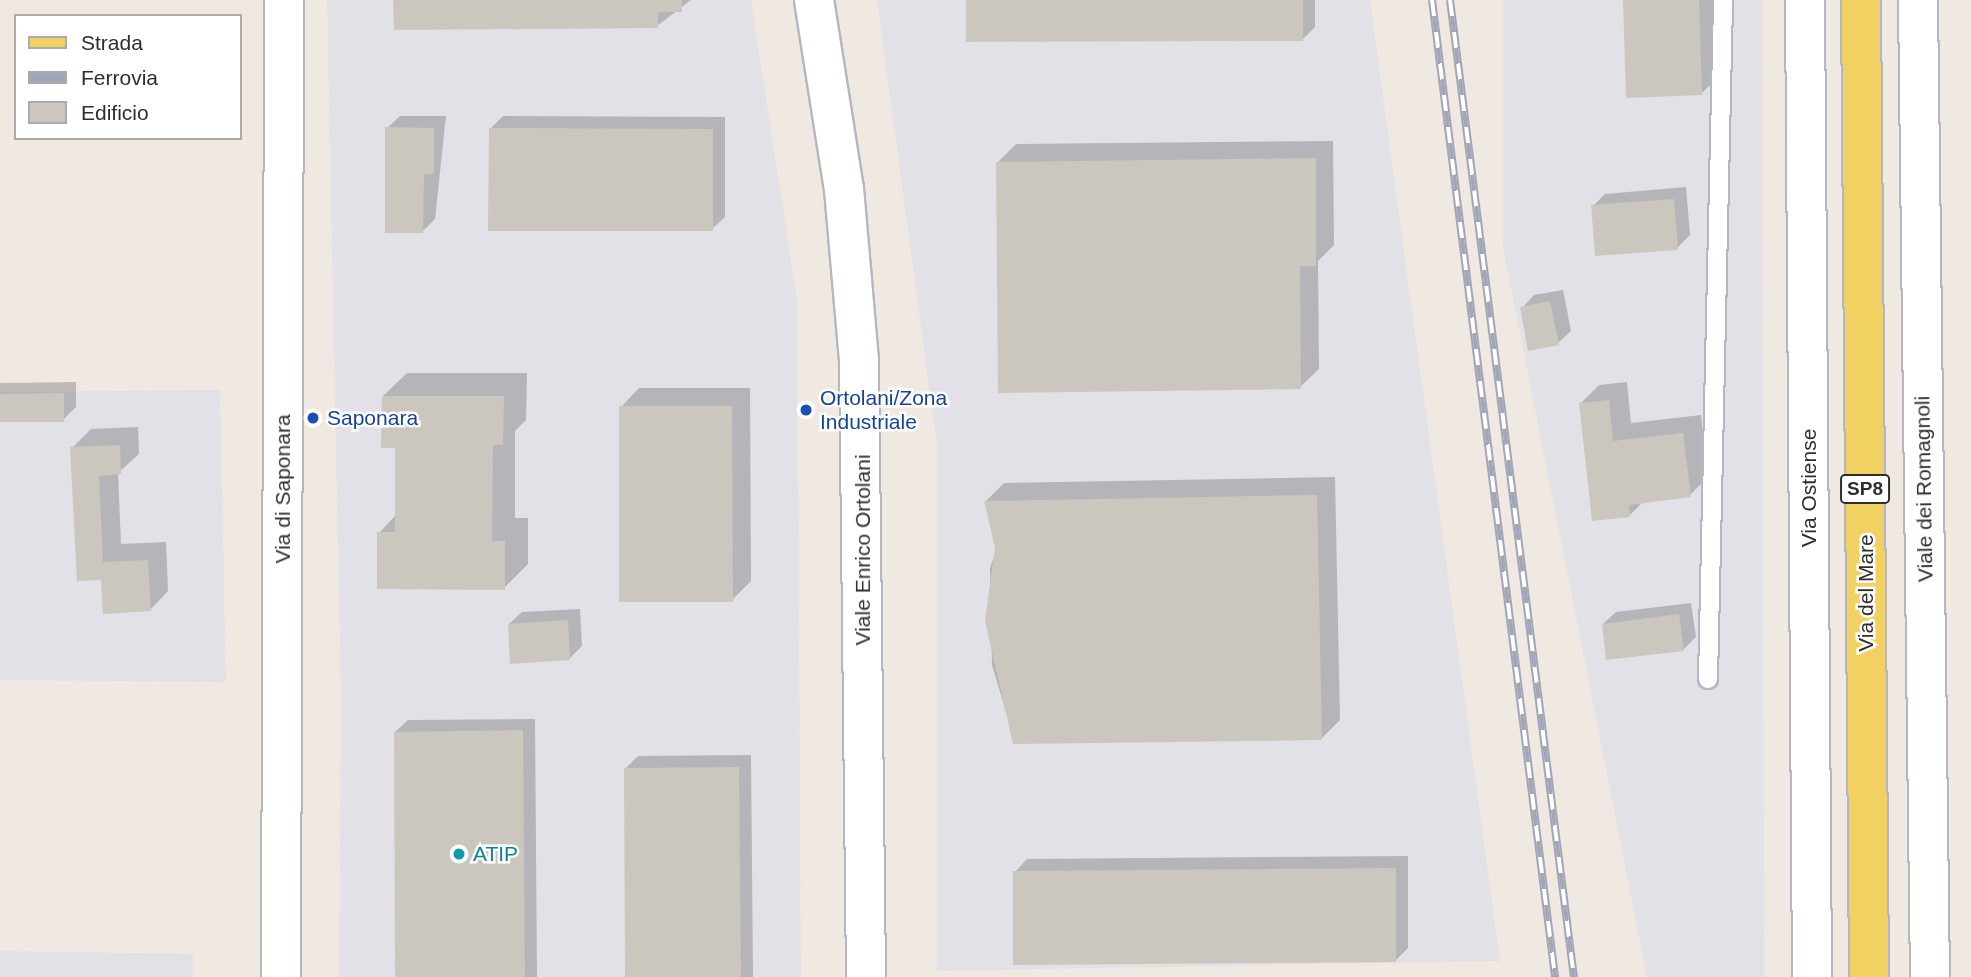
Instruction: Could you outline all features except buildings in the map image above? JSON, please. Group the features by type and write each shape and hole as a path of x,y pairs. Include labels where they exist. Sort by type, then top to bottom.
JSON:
{"main road":[{"name":"Via del Mare","path":"1861,0 1869,977"}],"street":[{"name":"Via di Saponara","path":"281,977 284,0"},
{"name":"Viale Enrico Ortolani","path":"814,0 844,189 859,361 866,977"},
{"name":"Via Ostiense","path":"1805,0 1812,977"},
{"name":"Viale dei Romagnoli","path":"1918,0 1930,977"}],"lane":[{"path":"1708,679 1723,0"}],"shaded area":[{"path":"327,0 751,0 797,300 801,977 339,977 341,696"},
{"path":"877,0 1370,0 1500,961 937,971 937,446"},
{"path":"1503,0 1762,0 1764,977 1647,977 1503,247"},
{"path":"220,390 226,682 0,680 0,392"},
{"path":"0,951 193,954 193,977 0,977"}],"railway":[{"path":"1432,0 1555,977"},
{"path":"1450,0 1574,977"}],"place":[{"name":"Ortolani/Zona Industriale","path":"806,410"},
{"name":"Saponara","path":"313,418"},
{"name":"ATIP","path":"459,854"}]}
